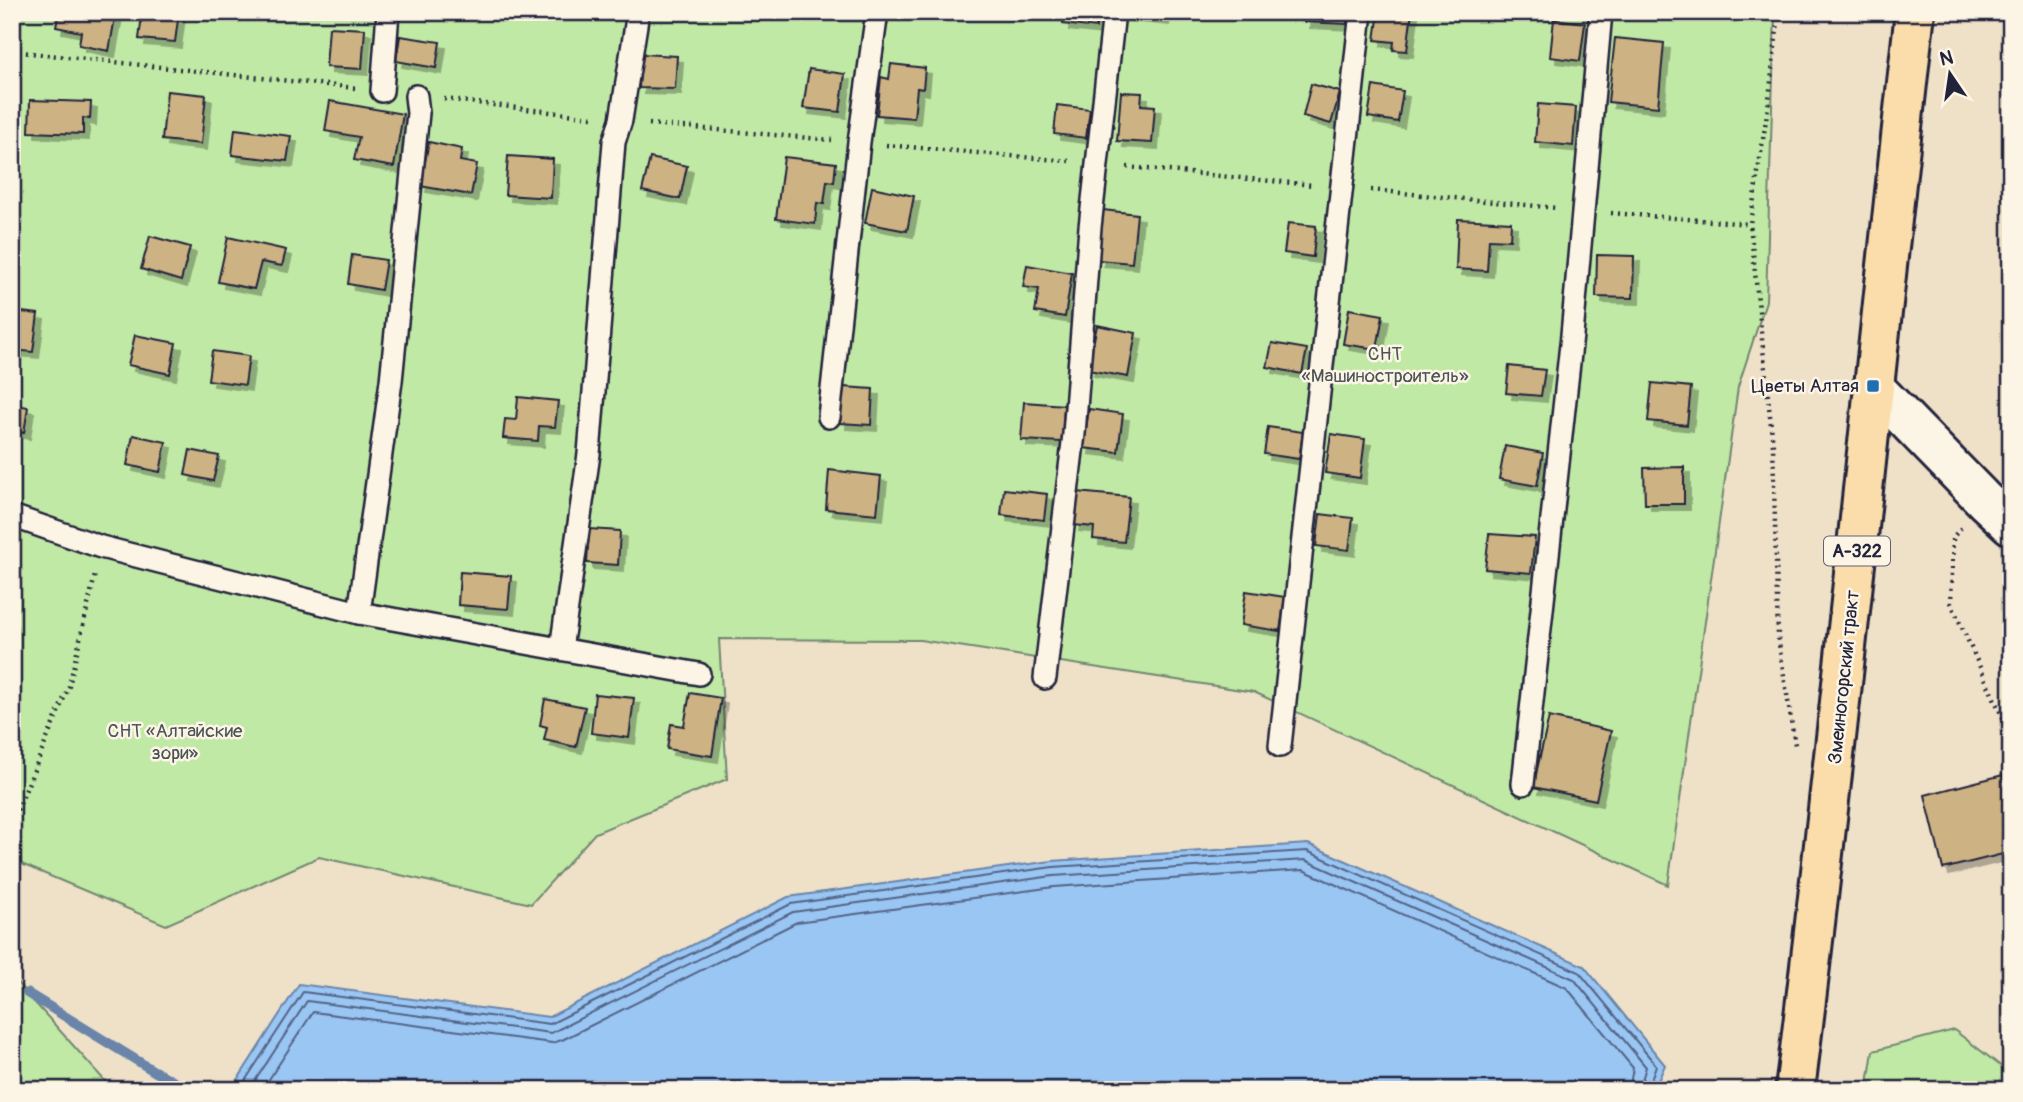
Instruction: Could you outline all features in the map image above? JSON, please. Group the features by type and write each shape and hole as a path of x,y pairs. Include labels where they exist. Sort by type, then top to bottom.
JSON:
{"highway":[{"name":"Змеиногорский тракт","path":"1794,1089 1821,885 1915,12"}],"street":[{"path":"1873,386 1998,513"}],"lane":[{"path":"382,91 388,12"},
{"path":"561,649 589,454 614,142 621,120 638,12"},
{"path":"829,417 859,142 877,12"},
{"path":"1045,678 1074,434 1090,226 1114,12"},
{"path":"1280,746 1361,12"},
{"path":"1523,784 1572,335 1601,12"},
{"path":"359,612 391,382 418,113 416,96"},
{"path":"12,516 102,547 359,612 699,674"}],"path":[{"path":"1779,12 1750,224 1773,445 1778,638 1796,748"},
{"path":"1998,513 1953,537 1951,603 2011,736"},
{"path":"12,823 69,686 102,547"}],"green space":[{"name":"СНТ «Машиностроитель»","path":"12,12 1775,12 1766,301 1738,387 1668,885 1254,692 920,640 719,639 727,779 595,833 531,904 319,857 166,925 12,860"},
{"path":"12,977 113,1090 12,1090"},
{"path":"1954,1030 2011,1074 2011,1090 1867,1090 1873,1051"}],"water":[{"path":"1308,844 1584,966 1665,1065 1654,1090 231,1090 299,984 549,1017 788,897 1052,861"}],"building":[{"path":"59,12 116,12 109,51 79,45 81,32 56,27"},
{"path":"158,12 179,12 175,42 139,39 142,15 158,16"},
{"path":"1064,12 1097,12 1096,28 1063,24"},
{"path":"1125,12 1164,12 1163,19 1125,15"},
{"path":"1305,12 1347,12 1347,24 1304,22"},
{"path":"1379,12 1412,12 1407,51 1393,50 1394,42 1375,40"},
{"path":"1554,19 1585,23 1580,61 1550,57"},
{"path":"329,27 365,29 362,69 326,67"},
{"path":"400,36 440,42 436,68 396,61"},
{"path":"1615,38 1664,43 1658,107 1608,102"},
{"path":"641,54 677,56 675,89 639,88"},
{"path":"891,64 925,68 923,89 917,88 914,118 877,115 881,77 889,79"},
{"path":"809,69 845,74 840,112 803,108"},
{"path":"1311,84 1340,92 1331,124 1303,116"},
{"path":"1373,86 1403,91 1398,122 1368,117"},
{"path":"167,91 206,95 201,144 162,140"},
{"path":"1121,92 1142,93 1141,105 1155,106 1152,143 1117,141"},
{"path":"30,100 91,102 90,119 83,118 83,134 29,132"},
{"path":"330,101 403,114 394,167 354,160 359,137 325,131"},
{"path":"1538,104 1576,107 1573,146 1535,142"},
{"path":"1057,105 1090,109 1086,138 1054,134"},
{"path":"235,129 291,136 287,161 232,155"},
{"path":"429,142 462,149 460,161 477,164 471,195 420,186"},
{"path":"508,156 553,159 551,198 505,195"},
{"path":"784,157 836,163 834,182 827,181 824,204 817,203 815,224 776,219"},
{"path":"650,158 687,166 680,199 642,191"},
{"path":"872,187 914,196 907,231 865,223"},
{"path":"1103,210 1137,214 1132,263 1098,260"},
{"path":"1458,219 1511,222 1510,240 1489,239 1487,271 1456,269"},
{"path":"1288,223 1316,226 1313,257 1284,253"},
{"path":"150,236 190,247 181,281 141,269"},
{"path":"228,237 286,250 282,266 261,262 254,289 218,282"},
{"path":"352,255 386,260 381,290 348,284"},
{"path":"1597,255 1634,256 1633,298 1596,297"},
{"path":"1027,265 1072,273 1065,317 1035,312 1039,289 1023,287"},
{"path":"1349,309 1383,315 1377,349 1343,344"},
{"path":"12,311 38,314 33,352 12,350"},
{"path":"1097,325 1136,333 1128,377 1088,370"},
{"path":"135,335 176,343 170,374 128,365"},
{"path":"1272,343 1307,349 1302,374 1267,367"},
{"path":"212,351 249,356 245,385 208,380"},
{"path":"1509,366 1545,370 1541,396 1506,393"},
{"path":"1652,383 1691,387 1687,425 1648,421"},
{"path":"843,387 873,389 871,425 840,423"},
{"path":"518,397 558,401 555,427 539,426 538,441 503,438 505,419 516,420"},
{"path":"1024,402 1064,405 1062,442 1021,440"},
{"path":"12,404 28,407 24,433 12,431"},
{"path":"1089,409 1123,414 1118,452 1083,448"},
{"path":"1268,427 1303,432 1299,459 1264,454"},
{"path":"1331,434 1365,439 1360,478 1325,473"},
{"path":"133,435 166,442 160,472 127,465"},
{"path":"1505,446 1543,453 1537,486 1499,479"},
{"path":"190,450 219,456 213,481 185,475"},
{"path":"1684,467 1684,504 1645,504 1644,468"},
{"path":"829,470 881,476 877,514 826,509"},
{"path":"1004,489 1047,494 1044,520 1001,515"},
{"path":"1077,492 1129,497 1124,542 1093,539 1094,527 1073,525"},
{"path":"1320,514 1353,518 1349,550 1316,546"},
{"path":"589,529 620,531 618,565 587,563"},
{"path":"1489,534 1535,537 1531,573 1485,569"},
{"path":"460,572 511,576 508,609 458,605"},
{"path":"1246,591 1285,597 1280,631 1241,625"},
{"path":"690,693 721,698 712,756 667,749 671,724 684,726"},
{"path":"595,694 634,698 629,738 591,733"},
{"path":"545,699 585,707 576,747 544,740 547,727 540,725"},
{"path":"1549,717 1611,731 1596,800 1533,787"},
{"path":"2003,775 2011,807 2011,852 1943,869 1925,795"}],"waterway":[{"path":"27,993 189,1090"}],"place":[{"name":"Цветы Алтая","path":"1873,386"}],"park label":[{"name":"СНТ «Алтайские зори»","path":"175,742"}]}
